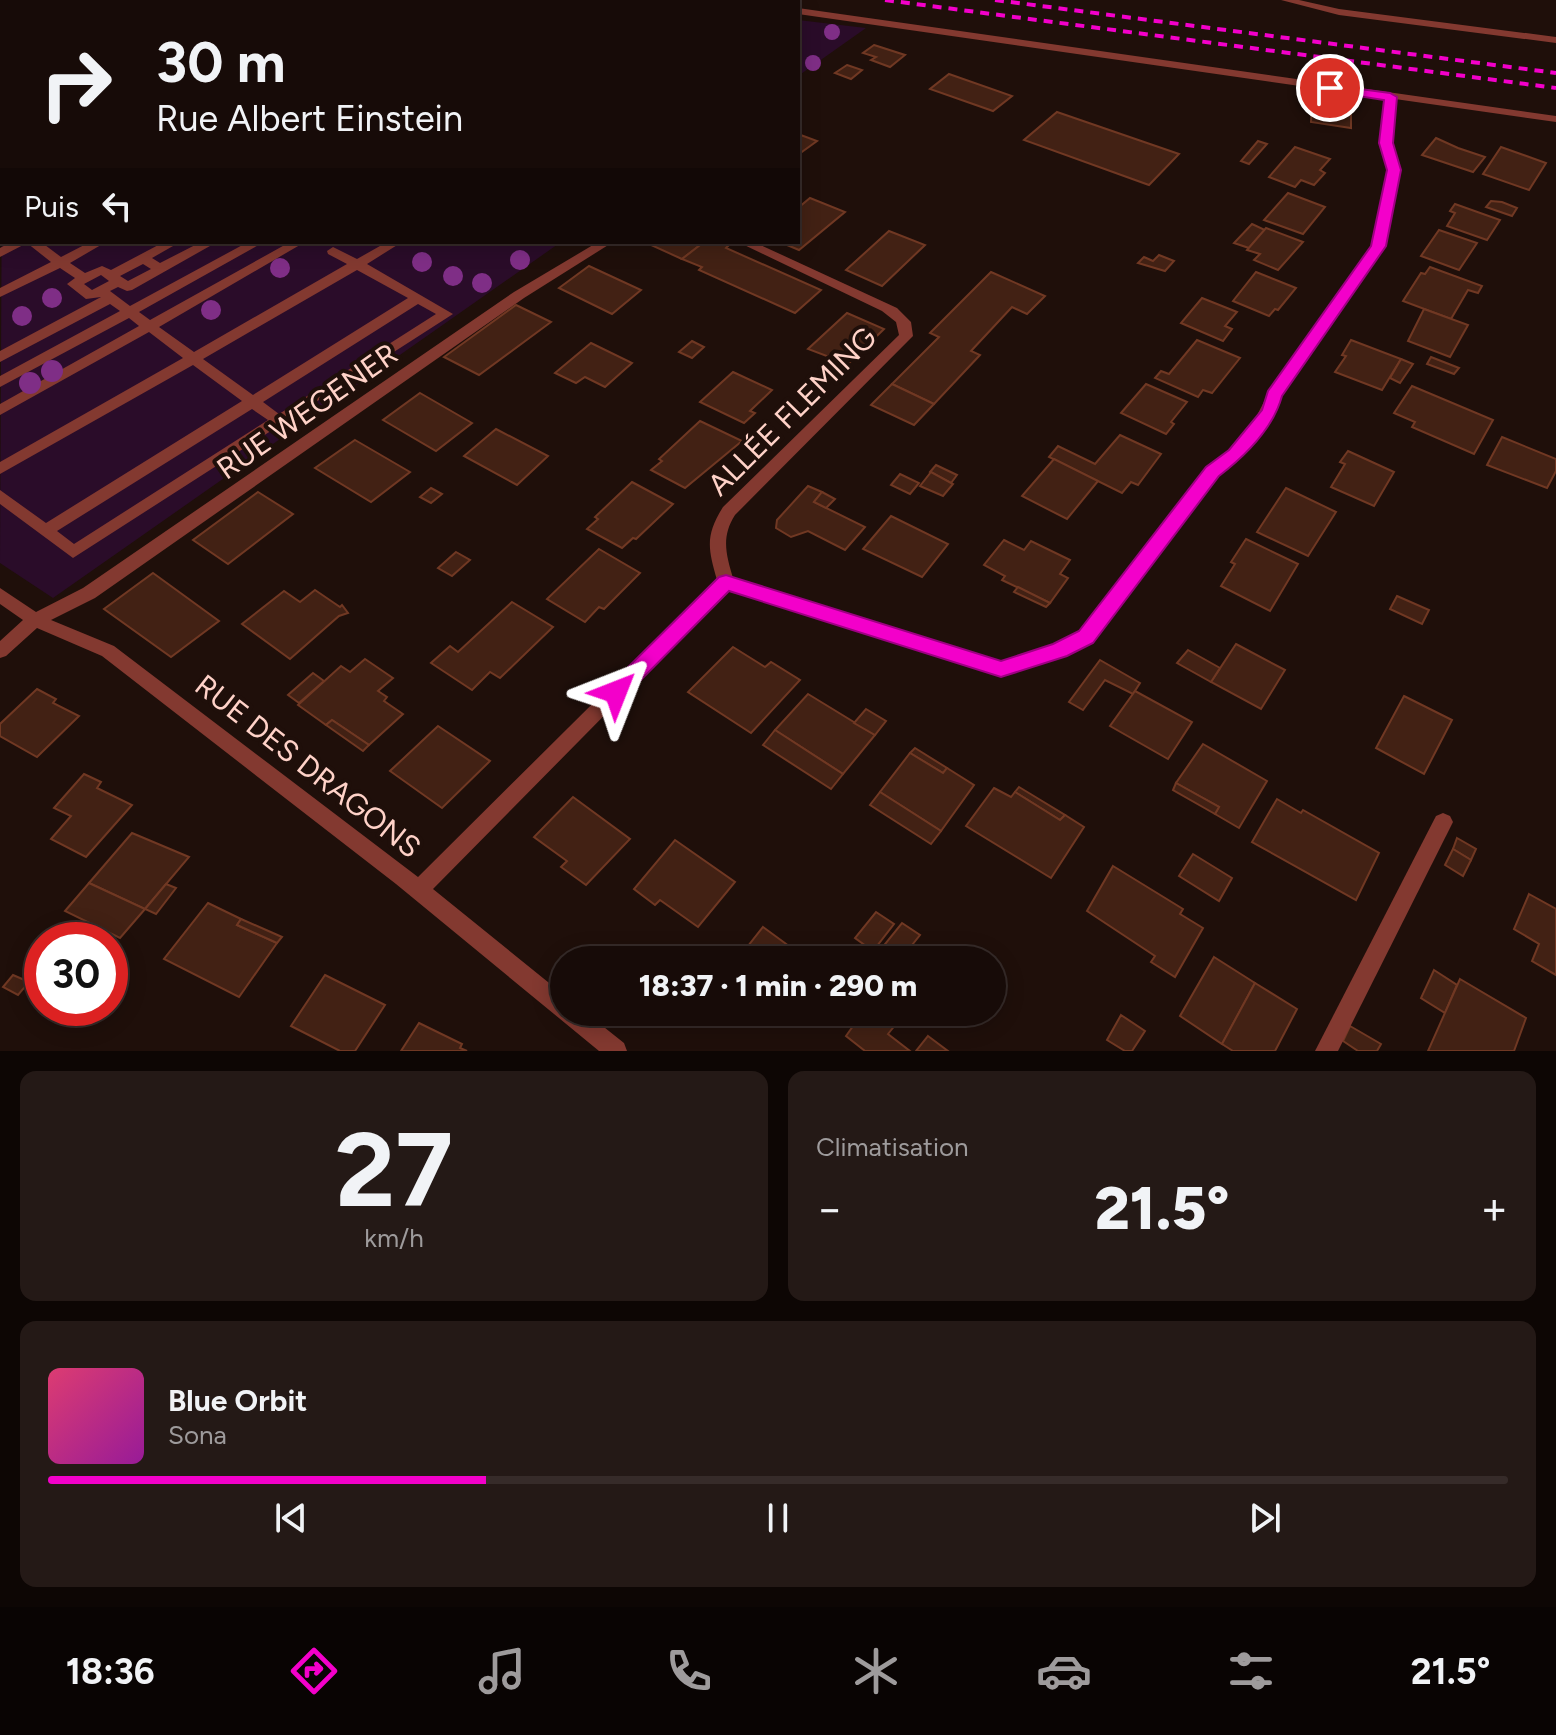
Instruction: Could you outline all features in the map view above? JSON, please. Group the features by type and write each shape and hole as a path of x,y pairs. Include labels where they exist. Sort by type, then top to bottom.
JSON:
{"street":[{"path":"1286,0 1339,12 1556,40"},
{"path":"800,11 1556,119"},
{"path":"419,890 726,582 1001,669 1060,650 1086,637 1212,472 1235,455 1270,411 1274,395 1378,246 1394,170 1386,143 1390,97"},
{"path":"36,244 84,279"},
{"path":"0,293 96,244"},
{"path":"0,357 105,295 115,279 143,258 170,244"},
{"path":"207,244 127,287 102,270 74,284 91,296 105,295 279,421"},
{"path":"0,382 254,244"},
{"path":"0,410 295,244"},
{"path":"0,469 392,244"},
{"name":"RUE WEGENER","path":"0,651 35,620 89,593 519,295 604,244"},
{"name":"ALLÉE FLEMING","path":"726,582 714,540 718,526 729,511 906,336 902,316 748,244"},
{"path":"0,496 73,552 446,314 333,251"},
{"path":"143,258 160,269"},
{"path":"45,531 418,298"},
{"name":"RUE DES DRAGONS","path":"0,595 35,620 108,651 419,890 550,997"},
{"path":"1326,1051 1443,822"},
{"name":"RUE DES DRAGONS","path":"586,1026 616,1051"}],"shaded area":[{"path":"800,20 866,28 800,75"},
{"path":"2,244 558,244 53,598 0,563"}],"building":[{"path":"874,45 905,55 890,67 871,60 876,57 863,53"},
{"path":"847,65 862,70 851,79 835,73"},
{"path":"949,74 1012,96 993,111 930,89"},
{"path":"1312,104 1351,110 1351,128 1311,122"},
{"path":"1057,112 1179,154 1149,185 1024,140"},
{"path":"800,135 817,141 800,153"},
{"path":"1436,138 1485,157 1473,172 1422,155"},
{"path":"1258,141 1267,144 1249,164 1241,161"},
{"path":"1295,147 1330,159 1320,170 1325,173 1314,185 1301,180 1295,187 1269,177"},
{"path":"1501,147 1546,163 1529,190 1483,174"},
{"path":"1288,193 1325,207 1303,234 1264,220"},
{"path":"810,198 845,212 799,250 785,244 800,244 800,206"},
{"path":"1491,201 1517,208 1512,216 1486,207"},
{"path":"1455,204 1500,220 1487,240 1447,226 1455,213 1450,211"},
{"path":"1252,224 1265,230 1249,248 1234,243"},
{"path":"1266,228 1303,242 1278,270 1254,260 1260,254 1247,250"},
{"path":"1439,230 1477,243 1459,270 1421,256"},
{"path":"889,231 925,245 882,286 846,270"},
{"path":"652,244 701,244 682,259"},
{"path":"701,244 727,244 726,248 821,290 795,313 699,270 702,267 682,259"},
{"path":"1159,255 1174,261 1165,271 1138,263 1144,257 1153,261"},
{"path":"589,266 641,290 612,314 559,288"},
{"path":"1430,267 1482,286 1478,293 1468,290 1451,319 1403,301 1421,273 1425,274"},
{"path":"991,272 1045,296 1027,314 1012,307 971,351 980,355 934,404 892,384 939,337 930,333"},
{"path":"1256,272 1296,288 1269,316 1233,301"},
{"path":"1202,298 1237,312 1225,326 1232,329 1223,341 1181,323"},
{"path":"516,305 551,322 479,375 444,357"},
{"path":"1424,309 1468,325 1450,357 1408,341"},
{"path":"847,313 884,329 848,364 808,349"},
{"path":"1197,340 1240,358 1212,393 1203,390 1198,397 1155,378 1161,371 1169,374"},
{"path":"1351,340 1401,359 1382,390 1335,372 1346,356 1342,355"},
{"path":"692,341 704,347 692,358 679,352"},
{"path":"591,343 632,363 605,387 585,377 576,383 555,373"},
{"path":"1431,357 1459,368 1454,374 1427,364"},
{"path":"1401,359 1413,364 1400,383 1390,378"},
{"path":"733,372 772,390 750,411 755,413 744,423 700,402"},
{"path":"892,384 934,404 914,425 871,405"},
{"path":"1146,384 1187,402 1171,422 1174,424 1166,434 1121,413"},
{"path":"1412,386 1493,420 1474,454 1412,427 1415,422 1394,413"},
{"path":"420,393 472,423 436,451 383,420"},
{"path":"700,421 742,441 685,488 651,470 662,461 659,459"},
{"path":"496,429 548,456 517,485 464,456"},
{"path":"1120,435 1161,454 1138,485 1131,482 1122,493 1049,457 1058,446 1095,464"},
{"path":"1502,437 1556,459 1556,471 1547,488 1487,465"},
{"path":"355,440 410,472 371,502 315,468"},
{"path":"1348,451 1394,472 1374,506 1331,487 1345,464 1340,462"},
{"path":"1054,459 1098,481 1067,519 1022,496"},
{"path":"936,465 957,475 951,483 930,472"},
{"path":"931,472 953,484 943,496 920,486"},
{"path":"900,474 919,483 910,494 891,485"},
{"path":"632,482 673,504 622,548 587,529 598,519 595,517"},
{"path":"808,486 822,492 814,502 865,527 845,550 808,531 791,537 776,528 777,520"},
{"path":"431,488 442,494 431,503 420,497"},
{"path":"1286,488 1336,512 1308,556 1257,532"},
{"path":"258,492 293,514 228,564 193,540"},
{"path":"822,492 835,499 826,508 814,502"},
{"path":"891,516 948,544 922,577 863,549"},
{"path":"1246,539 1298,564 1270,611 1221,586 1235,564 1231,562"},
{"path":"1004,540 1024,550 1031,541 1070,560 1060,574 1068,578 1050,603 1002,580 1005,576 984,565"},
{"path":"599,549 640,573 604,609 599,607 585,622 547,599"},
{"path":"456,552 470,560 452,576 438,568"},
{"path":"153,573 219,621 171,657 104,609"},
{"path":"1018,587 1050,603 1046,607 1014,592"},
{"path":"315,590 340,607 342,605 348,613 339,616 290,659 242,624 284,591 300,602"},
{"path":"1397,596 1429,610 1422,624 1390,609"},
{"path":"512,602 553,627 500,678 490,672 472,690 431,663 450,646 458,652"},
{"path":"1236,644 1285,670 1261,709 1211,682"},
{"path":"733,647 765,667 771,662 800,680 751,733 688,692"},
{"path":"1188,650 1220,668 1211,682 1177,663"},
{"path":"365,659 393,678 378,691 387,697 384,701 403,714 369,745 332,720 326,725 298,705 341,666 350,672"},
{"path":"1100,660 1140,683 1133,694 1105,680 1083,710 1069,702"},
{"path":"313,673 324,681 299,703 288,695"},
{"path":"37,689 56,699 53,703 79,716 37,757 0,736 0,724"},
{"path":"1135,691 1192,722 1168,759 1110,726"},
{"path":"808,694 875,735 843,774 775,730"},
{"path":"1404,696 1452,720 1424,774 1376,748"},
{"path":"866,709 886,721 875,735 854,723"},
{"path":"332,720 369,745 363,751 326,725"},
{"path":"438,726 490,761 442,808 390,771"},
{"path":"775,730 843,774 831,789 763,745"},
{"path":"1203,744 1267,781 1239,828 1215,814 1219,807 1176,783"},
{"path":"915,748 947,768 943,773 910,753"},
{"path":"910,753 943,773 947,768 974,785 941,831 880,792"},
{"path":"84,774 101,782 97,788 132,805 86,857 51,839 71,816 54,808"},
{"path":"1176,783 1219,807 1215,814 1173,790"},
{"path":"1019,787 1065,815 1060,820 1015,792"},
{"path":"994,788 1011,797 1015,792 1060,820 1065,815 1084,827 1051,878 966,826"},
{"path":"880,792 941,831 931,844 870,805"},
{"path":"573,797 630,839 586,885 561,867 567,861 534,837"},
{"path":"1277,799 1301,813 1303,810 1379,853 1356,900 1252,842"},
{"path":"132,833 189,857 145,909 89,883"},
{"path":"1457,838 1476,849 1471,860 1453,849"},
{"path":"675,840 735,882 698,927 660,900 655,905 634,889"},
{"path":"1453,849 1471,860 1463,876 1445,865"},
{"path":"1193,854 1232,878 1219,901 1179,876"},
{"path":"1113,866 1183,909 1180,914 1203,928 1175,977 1151,962 1155,956 1087,911"},
{"path":"89,883 145,909 128,929 128,922 87,922 65,911"},
{"path":"166,884 176,888 156,914 145,909"},
{"path":"1529,894 1556,909 1556,975 1532,961 1539,944 1514,929"},
{"path":"208,903 241,919 237,925 277,943 239,997 164,959"},
{"path":"876,912 894,924 877,946 866,946 855,938"},
{"path":"241,919 282,937 277,943 237,925"},
{"path":"902,923 920,935 911,946 883,946"},
{"path":"763,927 789,946 748,946"},
{"path":"1214,957 1255,983 1222,1044 1180,1016"},
{"path":"1434,970 1457,985 1445,1013 1421,998"},
{"path":"13,975 24,980 24,988 18,995 3,987"},
{"path":"325,975 385,1005 355,1051 340,1051 291,1026"},
{"path":"1460,979 1526,1018 1514,1051 1428,1051"},
{"path":"1255,983 1297,1009 1275,1051 1233,1051 1222,1044"},
{"path":"1121,1015 1145,1031 1132,1051 1125,1051 1107,1040"},
{"path":"419,1023 462,1044 460,1048 467,1051 401,1051"},
{"path":"853,1026 894,1026 888,1034 910,1051 865,1051 846,1036"},
{"path":"1350,1026 1381,1044 1377,1051 1358,1051 1343,1041"},
{"path":"928,1036 948,1051 916,1051"}],"railway":[{"path":"885,0 1556,88"},
{"path":"995,0 1556,73"}],"route":[{"path":"616,692 726,582 1001,669 1060,650 1086,637 1212,472 1235,455 1270,411 1274,395 1378,246 1394,170 1386,143 1390,97 1330,88"}]}
